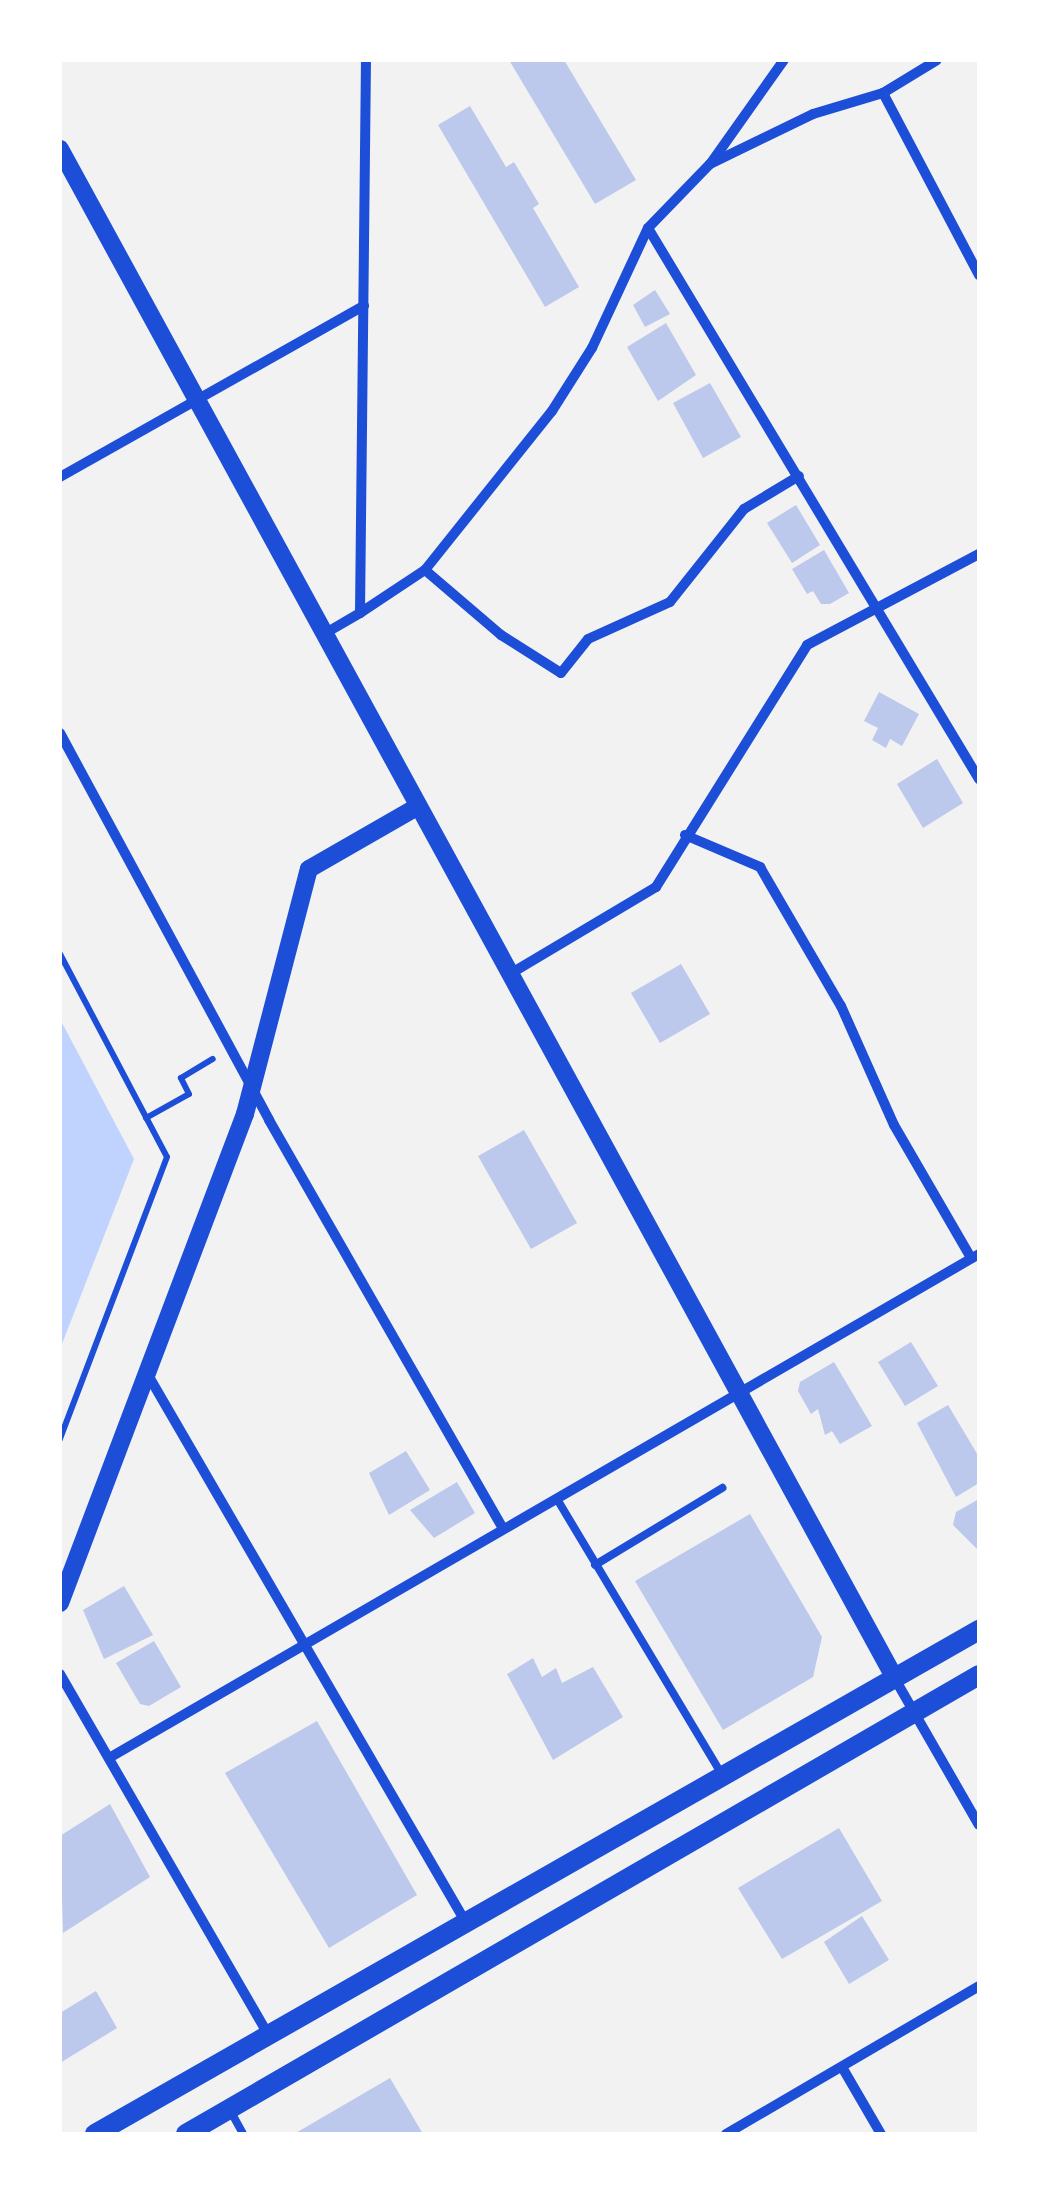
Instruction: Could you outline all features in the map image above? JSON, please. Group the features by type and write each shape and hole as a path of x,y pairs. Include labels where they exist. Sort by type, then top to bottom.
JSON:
{"main road":[{"path":"94,2134 979,1630"},
{"path":"186,2134 979,1675"}],"street":[{"path":"360,613 366,60"},
{"path":"324,634 425,570 552,411 592,348 648,228 710,164 784,60"},
{"path":"710,164 814,114 882,93 937,60"},
{"path":"882,93 979,275"},
{"path":"60,150 416,808 979,1826"},
{"path":"648,228 880,606 979,779"},
{"path":"60,477 364,306"},
{"path":"425,570 501,635 561,673 588,639 670,602 744,509 799,476"},
{"path":"510,974 656,887 807,645 979,554"},
{"path":"60,733 252,1085 503,1528"},
{"path":"60,1603 148,1375 252,1085 309,869 416,808"},
{"path":"109,1758 975,1256 894,1125 841,1006 760,867 685,835"},
{"path":"148,1375 307,1641 464,1921"},
{"path":"60,1674 270,2036"},
{"path":"726,2134 979,1986"},
{"path":"842,2067 881,2134"}],"lane":[{"path":"595,1565 722,1488"},
{"path":"557,1499 723,1776"},
{"path":"230,2110 244,2134"}],"path":[{"path":"60,954 167,1158 60,1438"},
{"path":"146,1118 189,1094 181,1078 232,1048"}],"water":[{"path":"60,1019 134,1159 60,1349"}],"building":[{"path":"509,60 564,60 636,180 595,204"},
{"path":"470,106 506,167 514,162 539,204 533,208 579,287 545,307 438,125"},
{"path":"655,290 670,314 645,327 633,305"},
{"path":"666,323 696,375 658,401 627,347"},
{"path":"710,383 741,437 703,458 673,403"},
{"path":"796,505 820,545 792,563 767,523"},
{"path":"824,550 849,593 830,604 821,604 813,591 807,594 792,569"},
{"path":"879,692 919,714 902,746 890,739 886,748 872,740 878,728 864,721"},
{"path":"937,759 963,803 923,828 897,784"},
{"path":"681,964 710,1014 660,1043 631,993"},
{"path":"524,1130 577,1223 531,1249 478,1156"},
{"path":"911,1342 938,1386 905,1406 878,1362"},
{"path":"834,1362 872,1426 840,1444 832,1431 825,1435 818,1409 811,1414 798,1391 800,1382"},
{"path":"948,1405 979,1457 979,1483 956,1497 917,1423"},
{"path":"406,1451 430,1490 389,1515 369,1473"},
{"path":"457,1482 475,1513 434,1538 410,1510"},
{"path":"979,1499 979,1551 953,1525 956,1512"},
{"path":"750,1514 822,1637 813,1677 723,1730 635,1581"},
{"path":"124,1586 153,1635 104,1659 83,1610"},
{"path":"154,1641 181,1687 149,1706 140,1704 116,1663"},
{"path":"533,1658 542,1677 556,1668 562,1683 593,1667 623,1717 553,1760 507,1674"},
{"path":"317,1721 417,1895 329,1948 225,1773"},
{"path":"110,1804 150,1877 63,1933 60,1836"},
{"path":"839,1828 882,1901 782,1959 738,1888"},
{"path":"862,1916 889,1960 849,1984 824,1942"},
{"path":"96,1991 117,2028 60,2063 60,2013"},
{"path":"390,2078 423,2134 294,2134"}]}
